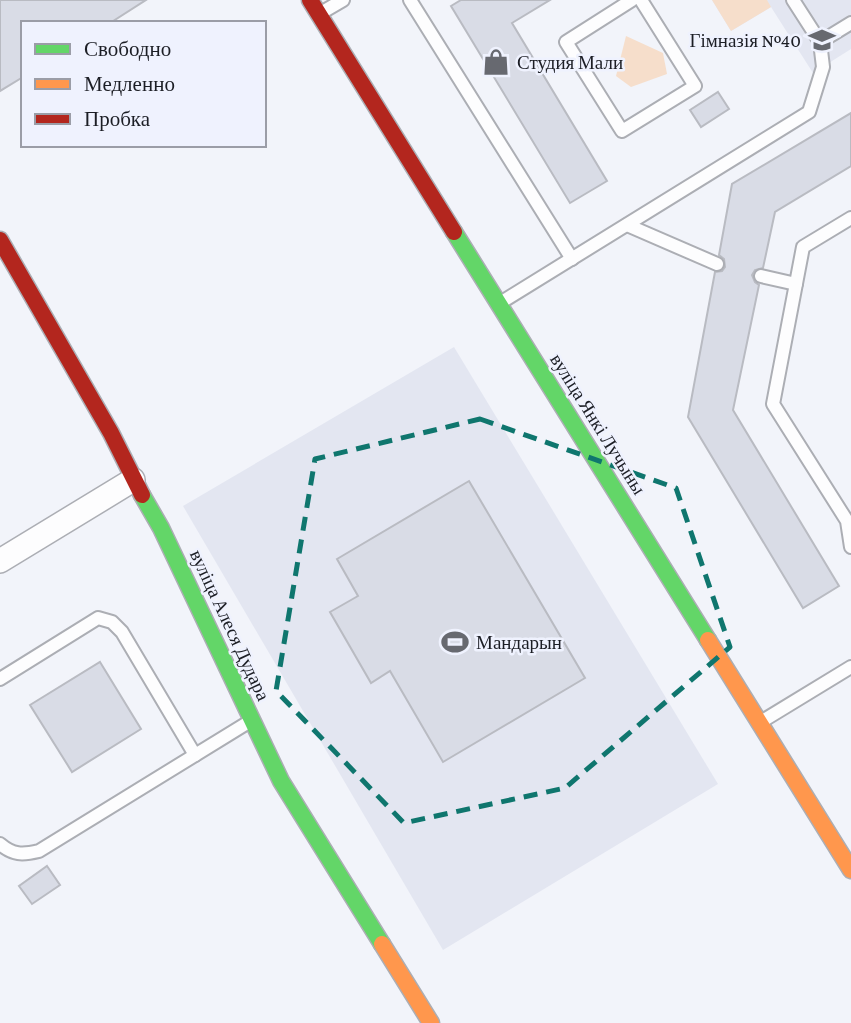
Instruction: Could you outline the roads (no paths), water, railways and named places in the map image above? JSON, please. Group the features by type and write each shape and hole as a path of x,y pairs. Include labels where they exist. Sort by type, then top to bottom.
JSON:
{"main road":[{"name":"вуліца Янкі Лучыны","path":"310,0 851,870"},
{"name":"вуліца Алеся Дудара","path":"0,240 111,433 133,480 161,528 281,780 431,1023"}],"street":[{"path":"0,561 133,480"}],"lane":[{"path":"318,15 343,0"},
{"path":"410,0 572,259"},
{"path":"632,0 566,41 622,131 695,86 641,0"},
{"path":"499,304 808,112 823,67 820,42 793,0"},
{"path":"820,42 851,23"},
{"path":"851,218 803,247 774,404 849,520 851,547"},
{"path":"627,225 717,264"},
{"path":"761,276 796,284"},
{"path":"0,679 98,618 112,622 122,632 195,755"},
{"path":"760,723 851,667"},
{"path":"0,844 10,852 23,855 38,851 253,720"}],"place":[{"name":"Гімназія №40","path":"822,40"},
{"name":"Студия Мали","path":"496,62"},
{"name":"Мандарын","path":"455,642"}]}
